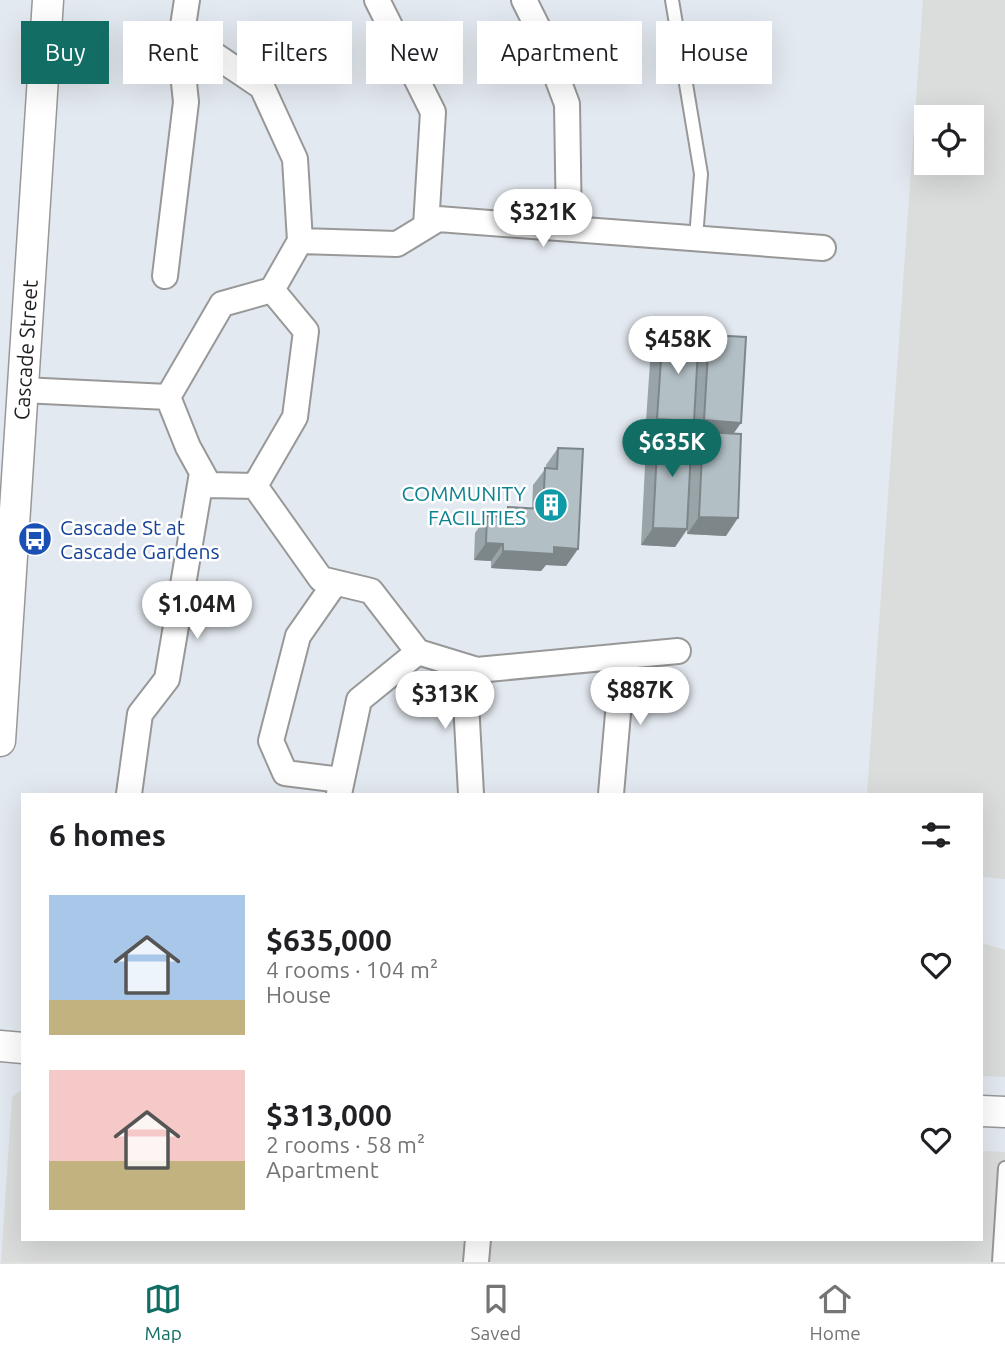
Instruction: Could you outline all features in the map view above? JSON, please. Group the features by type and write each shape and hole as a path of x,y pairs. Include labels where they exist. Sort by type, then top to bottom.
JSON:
{"street":[{"name":"Cascade Street","path":"0,741 48,0"},
{"path":"184,21 187,0"},
{"path":"377,0 433,111 426,226"},
{"path":"524,0 540,32 567,104 569,228"},
{"path":"168,397 222,304 271,290 300,241 295,159 262,87 223,61"},
{"path":"165,276 186,102 184,84"},
{"path":"300,241 397,244 438,219 824,248"},
{"path":"255,486 296,417 306,331 271,290"},
{"path":"22,390 168,397"},
{"path":"168,397 188,447 209,485 255,486"},
{"path":"128,793 140,714 167,679 202,473"},
{"path":"255,486 321,579 372,591 418,652 477,670 678,651"},
{"path":"335,583 298,636 271,741 285,774 340,787 359,700 418,652"},
{"path":"611,793 623,656"},
{"path":"464,666 471,793"},
{"path":"0,1046 21,1048"},
{"path":"983,1111 1005,1112"},
{"path":"476,1262 478,1241"}],"lane":[{"path":"672,0 701,174 696,238"},
{"path":"999,1262 1005,1168"}],"shaded area":[{"path":"923,0 1005,0 1005,879 983,877 983,793 867,793 914,128 914,175 984,175 984,105 916,105"},
{"path":"983,943 1005,950 1005,1077 983,1076"},
{"path":"21,1091 21,1241 983,1241 983,1151 1005,1152 1005,1262 1,1262 12,1097"}],"building":[{"path":"663,330 699,332 694,421 657,419"},
{"path":"709,335 746,337 741,423 704,420"},
{"path":"658,429 692,430 687,529 653,528"},
{"path":"703,432 741,434 738,518 699,517"},
{"name":"COMMUNITY FACILITIES","path":"558,448 583,449 578,549 554,547 554,554 503,551 503,544 486,543 487,516 507,517 508,507 543,509 545,468 557,469"}],"place":[{"name":"COMMUNITY FACILITIES","path":"551,505"},
{"name":"Cascade St at Cascade Gardens","path":"35,539"}]}
